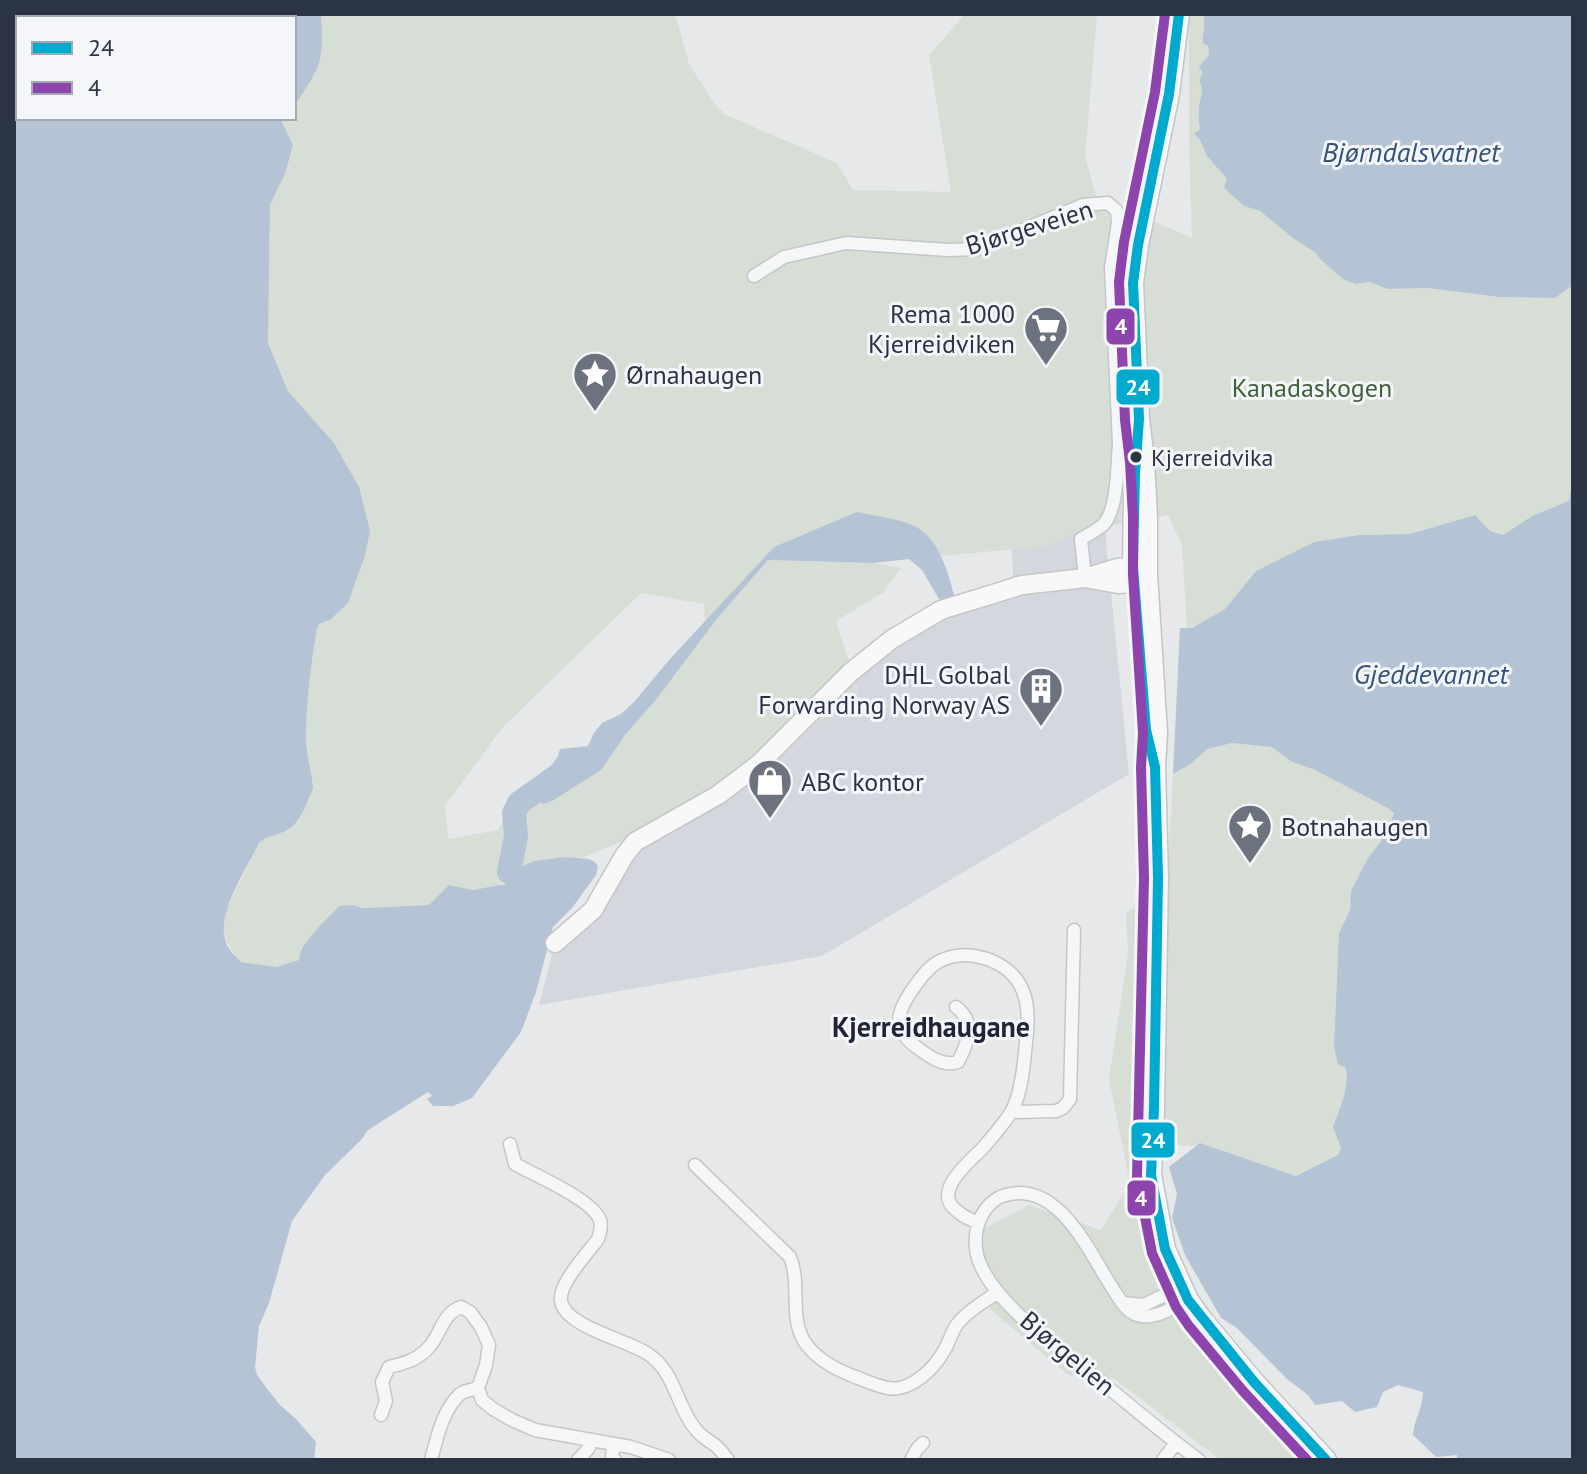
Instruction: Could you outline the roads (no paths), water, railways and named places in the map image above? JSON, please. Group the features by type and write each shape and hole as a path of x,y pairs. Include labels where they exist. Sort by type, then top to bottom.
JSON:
{"main road":[{"path":"1179,14 1169,94 1133,283 1139,419 1135,473 1138,575 1157,733 1158,878 1151,1175 1165,1249 1184,1293 1254,1382 1326,1460"}],"street":[{"name":"Bjørgeveien","path":"754,276 784,257 846,243 977,249 1083,205 1108,203 1117,211 1111,268 1119,444 1117,469 1110,514 1104,524 1081,539 1085,578"},
{"path":"555,943 593,910 635,842 718,795 759,764 851,672 892,639 941,610 1022,585 1085,578 1117,568 1138,575"},
{"path":"1011,1112 1056,1111 1070,1099 1074,930"},
{"path":"956,1007 964,1013 969,1036 958,1062 944,1063 920,1049 903,1035 899,1026 903,1004 928,970 938,962 962,955 997,962 1022,989 1027,1011 1019,1093 1011,1112 958,1174 948,1192 953,1209 978,1222 986,1206 1006,1195 1026,1194 1042,1199 1058,1209 1075,1227 1123,1303 1134,1315 1148,1317 1167,1310 1184,1293"},
{"path":"510,1144 515,1164 587,1205 600,1220 598,1239 562,1288 560,1299 563,1307 576,1321 638,1348 660,1363 669,1374 688,1419 728,1460"},
{"path":"695,1165 790,1257 794,1268 797,1322 803,1340 818,1357 848,1374 891,1389 913,1382 935,1365 957,1323 998,1292"},
{"name":"Bjørgelien","path":"978,1222 975,1247 981,1266 998,1292 1033,1327 1199,1460"},
{"path":"381,1415 386,1401 382,1382 389,1367 413,1361 430,1347 447,1316 461,1307 470,1312 489,1345 478,1388 482,1400 512,1420 535,1430 631,1447 669,1460"},
{"path":"431,1460 447,1411 462,1392 478,1388"},
{"path":"578,1460 592,1440"},
{"path":"911,1460 923,1443"},
{"path":"1163,1460 1176,1443"},
{"path":"614,1444 612,1456 615,1460"}],"water":[{"path":"14,14 321,14 320,59 297,102 296,16 16,16 16,120 281,120 293,145 285,174 270,205 268,343 288,391 334,443 359,487 370,531 348,603 330,620 319,624 317,629 306,723 313,788 294,825 259,843 228,905 224,931 226,942 241,962 276,967 299,960 308,939 339,906 429,905 449,885 473,890 512,883 509,872 534,861 565,857 589,859 598,866 596,875 572,908 553,927 536,992 521,1032 472,1098 453,1106 433,1106 427,1099 432,1096 428,1092 368,1130 325,1175 292,1221 269,1303 259,1326 255,1367 257,1375 280,1405 316,1442 314,1460 14,1460"},
{"name":"Bjørndalsvatnet","path":"1203,14 1573,14 1573,285 1555,298 1499,297 1427,288 1387,289 1370,282 1356,284 1343,279 1316,253 1260,211 1244,206 1224,188 1227,179 1207,156 1194,134 1200,129 1202,90 1199,80 1203,73 1199,67 1209,55 1208,46 1203,43"},
{"name":"Gjeddevannet","path":"1573,479 1573,1460 1457,1460 1457,1455 1436,1457 1413,1435 1423,1392 1398,1385 1383,1392 1377,1407 1355,1412 1342,1401 1315,1405 1237,1328 1221,1318 1185,1255 1172,1218 1177,1194 1169,1167 1200,1143 1296,1176 1338,1155 1341,1148 1333,1127 1346,1082 1345,1067 1338,1064 1334,1047 1339,933 1350,910 1351,891 1368,858 1386,835 1394,813 1313,769 1292,762 1272,747 1232,743 1207,749 1173,774 1180,628 1192,628 1225,609 1256,571 1314,542 1359,535 1410,534 1475,515 1490,531 1503,535 1532,516 1569,501"},
{"path":"857,512 899,521 921,530 941,556 955,598 942,604 922,570 909,559 873,563 768,560 716,620 601,770 552,801 543,804 537,799 534,790 560,749 588,746 602,723 621,714 635,701 774,547"}],"waterway":[{"path":"509,872 516,836 514,813 519,803 560,774"}],"place":[{"name":"Rema 1000 Kjerreidviken","path":"1046,367"},
{"name":"Ørnahaugen","path":"595,413"},
{"name":"Kjerreidvika","path":"1136,457"},
{"name":"DHL Golbal Forwarding Norway AS","path":"1041,728"},
{"name":"ABC kontor","path":"770,820"},
{"name":"Botnahaugen","path":"1250,865"}],"district":[{"name":"Kjerreidhaugane","path":"931,1026"}],"park label":[{"name":"Kanadaskogen","path":"1312,387"}]}
